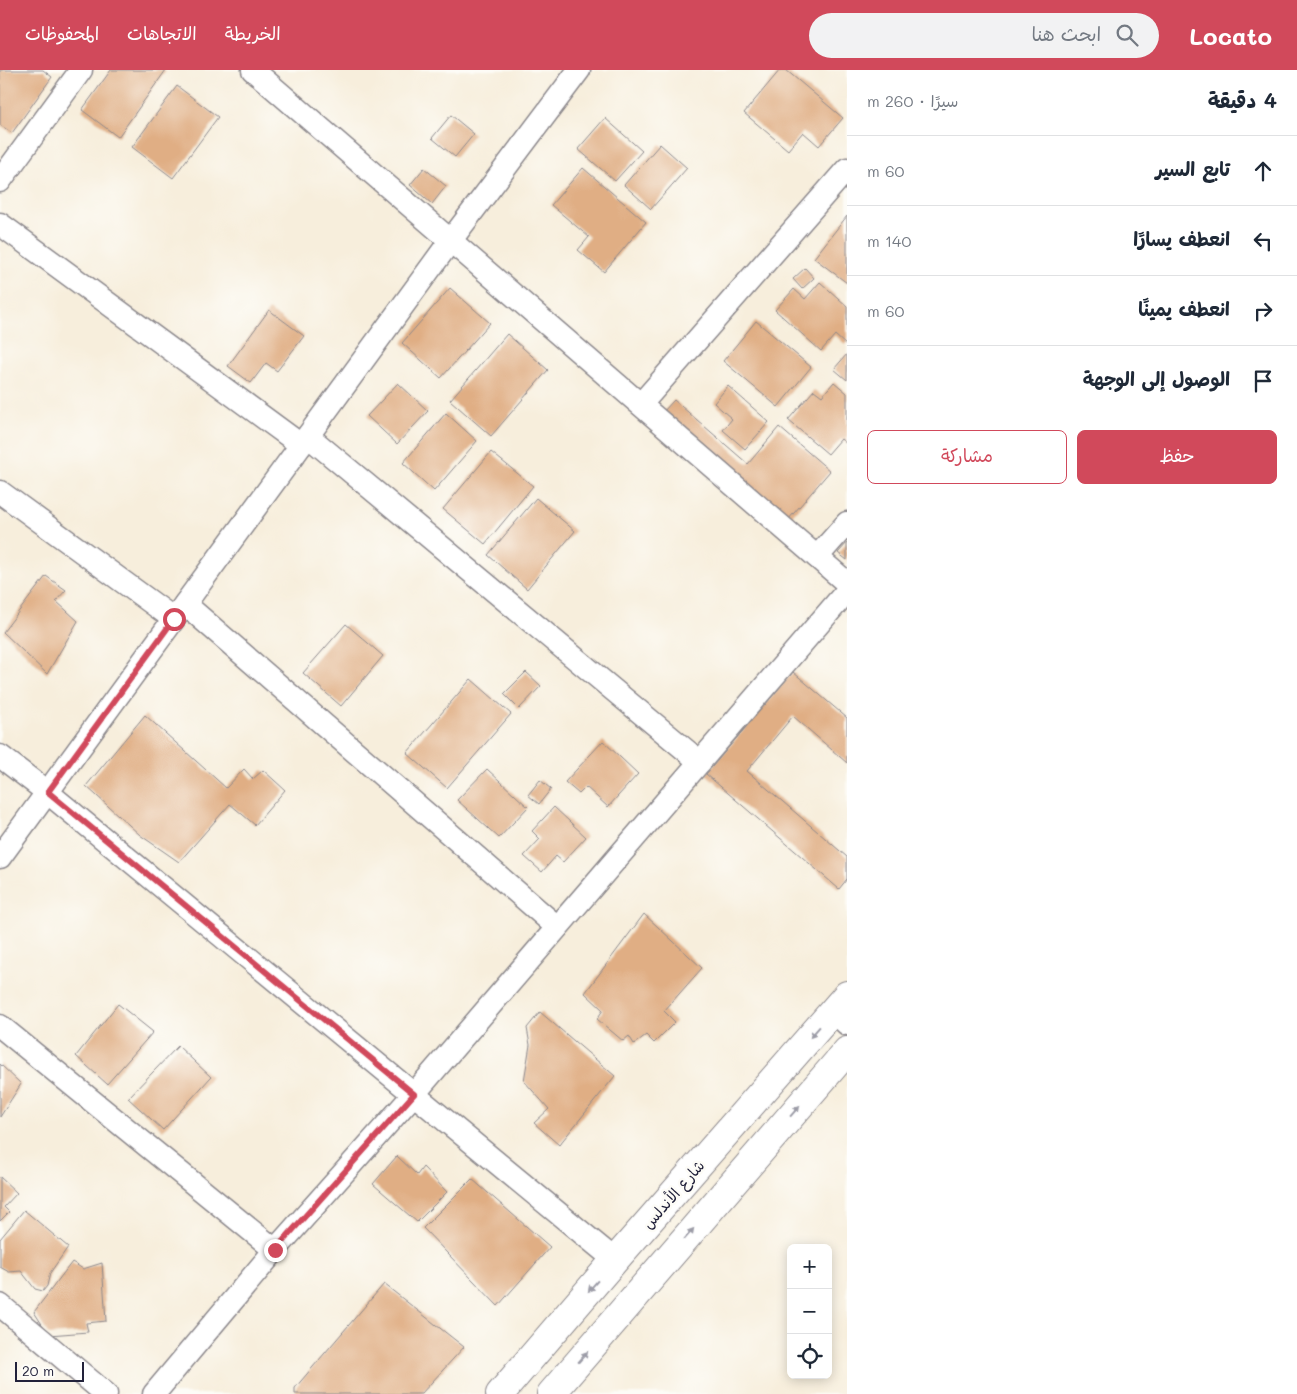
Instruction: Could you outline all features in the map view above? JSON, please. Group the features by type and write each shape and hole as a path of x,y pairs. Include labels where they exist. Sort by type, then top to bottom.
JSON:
{"main road":[{"name":"شارع الأندلس","path":"500,1394 615,1260 842,1010"},
{"path":"551,1394 847,1052"}],"street":[{"path":"0,181 80,70"},
{"path":"253,70 847,583"},
{"path":"0,857 576,71"},
{"path":"641,404 847,169"},
{"path":"0,224 304,441 700,762"},
{"path":"0,492 180,611 557,927"},
{"path":"817,557 847,523"},
{"path":"154,1394 275,1250 414,1094 847,591"},
{"path":"0,756 48,792 615,1260"},
{"path":"0,1026 275,1250"},
{"path":"0,1305 106,1394"}],"building":[{"path":"0,70 43,70 52,77 12,133 0,125"},
{"path":"111,70 166,70 118,137 82,110"},
{"path":"780,70 786,70 843,118 819,146 803,132 788,150 744,113"},
{"path":"177,86 218,117 173,178 132,147"},
{"path":"451,115 474,134 455,157 432,138"},
{"path":"605,118 642,151 615,181 578,149"},
{"path":"660,144 687,168 651,209 624,185"},
{"path":"424,168 446,186 432,204 410,185"},
{"path":"583,168 646,222 604,272 578,250 589,237 551,205"},
{"path":"847,216 847,283 814,258"},
{"path":"805,268 814,278 802,289 793,279"},
{"path":"820,282 847,306 847,344 835,335 821,351 775,310 794,289 805,299"},
{"path":"450,288 490,323 441,378 402,343"},
{"path":"269,310 304,336 277,371 266,363 251,383 228,366"},
{"path":"756,321 811,367 778,407 723,361"},
{"path":"507,334 548,370 491,436 450,400"},
{"path":"847,354 847,380 834,369"},
{"path":"834,382 847,393 847,444 841,439 828,454 788,420 814,390 822,396"},
{"path":"398,383 428,411 397,444 367,416"},
{"path":"728,386 769,422 745,449 723,430 732,419 714,403"},
{"path":"674,400 748,464 779,427 830,471 788,520 663,412"},
{"path":"446,413 477,441 434,491 403,463"},
{"path":"491,452 533,486 485,544 443,509"},
{"path":"536,498 575,531 527,589 488,555"},
{"path":"847,543 847,560 838,553"},
{"path":"46,576 66,590 56,601 78,621 47,674 3,632"},
{"path":"346,624 383,656 341,706 303,673"},
{"path":"526,672 541,686 519,709 504,694"},
{"path":"793,672 847,718 847,763 793,716 747,771 847,857 847,879 839,889 706,774"},
{"path":"471,679 511,714 447,788 407,753"},
{"path":"145,715 226,788 244,769 253,779 263,770 285,790 255,825 230,804 179,862 140,835 86,786"},
{"path":"603,741 638,774 608,807 586,787 579,794 565,782"},
{"path":"487,769 528,807 499,838 457,800"},
{"path":"540,780 551,789 539,804 528,795"},
{"path":"554,807 586,837 563,862 556,856 542,872 524,856 540,839 532,831"},
{"path":"644,914 702,968 664,1011 675,1022 654,1043 646,1035 634,1044 629,1036 623,1041 597,1019 603,1010 585,993"},
{"path":"118,1004 153,1032 107,1084 76,1056"},
{"path":"540,1012 615,1076 559,1145 534,1123 549,1109 524,1081 530,1045 527,1028"},
{"path":"178,1046 211,1077 163,1130 128,1098"},
{"path":"0,1064 21,1084 0,1117"},
{"path":"397,1156 417,1175 423,1167 447,1192 417,1222 373,1184"},
{"path":"0,1177 17,1193 4,1207 9,1212 0,1221"},
{"path":"472,1179 550,1247 498,1306 423,1228"},
{"path":"24,1210 68,1247 50,1273 47,1286 43,1291 35,1289 21,1271 9,1272 0,1267 0,1239"},
{"path":"72,1262 83,1269 102,1263 106,1321 86,1323 88,1332 49,1335 34,1312"},
{"path":"384,1284 464,1347 421,1394 295,1394 295,1388"}],"route":[{"path":"174,619 48,792 414,1094 275,1250"}]}
